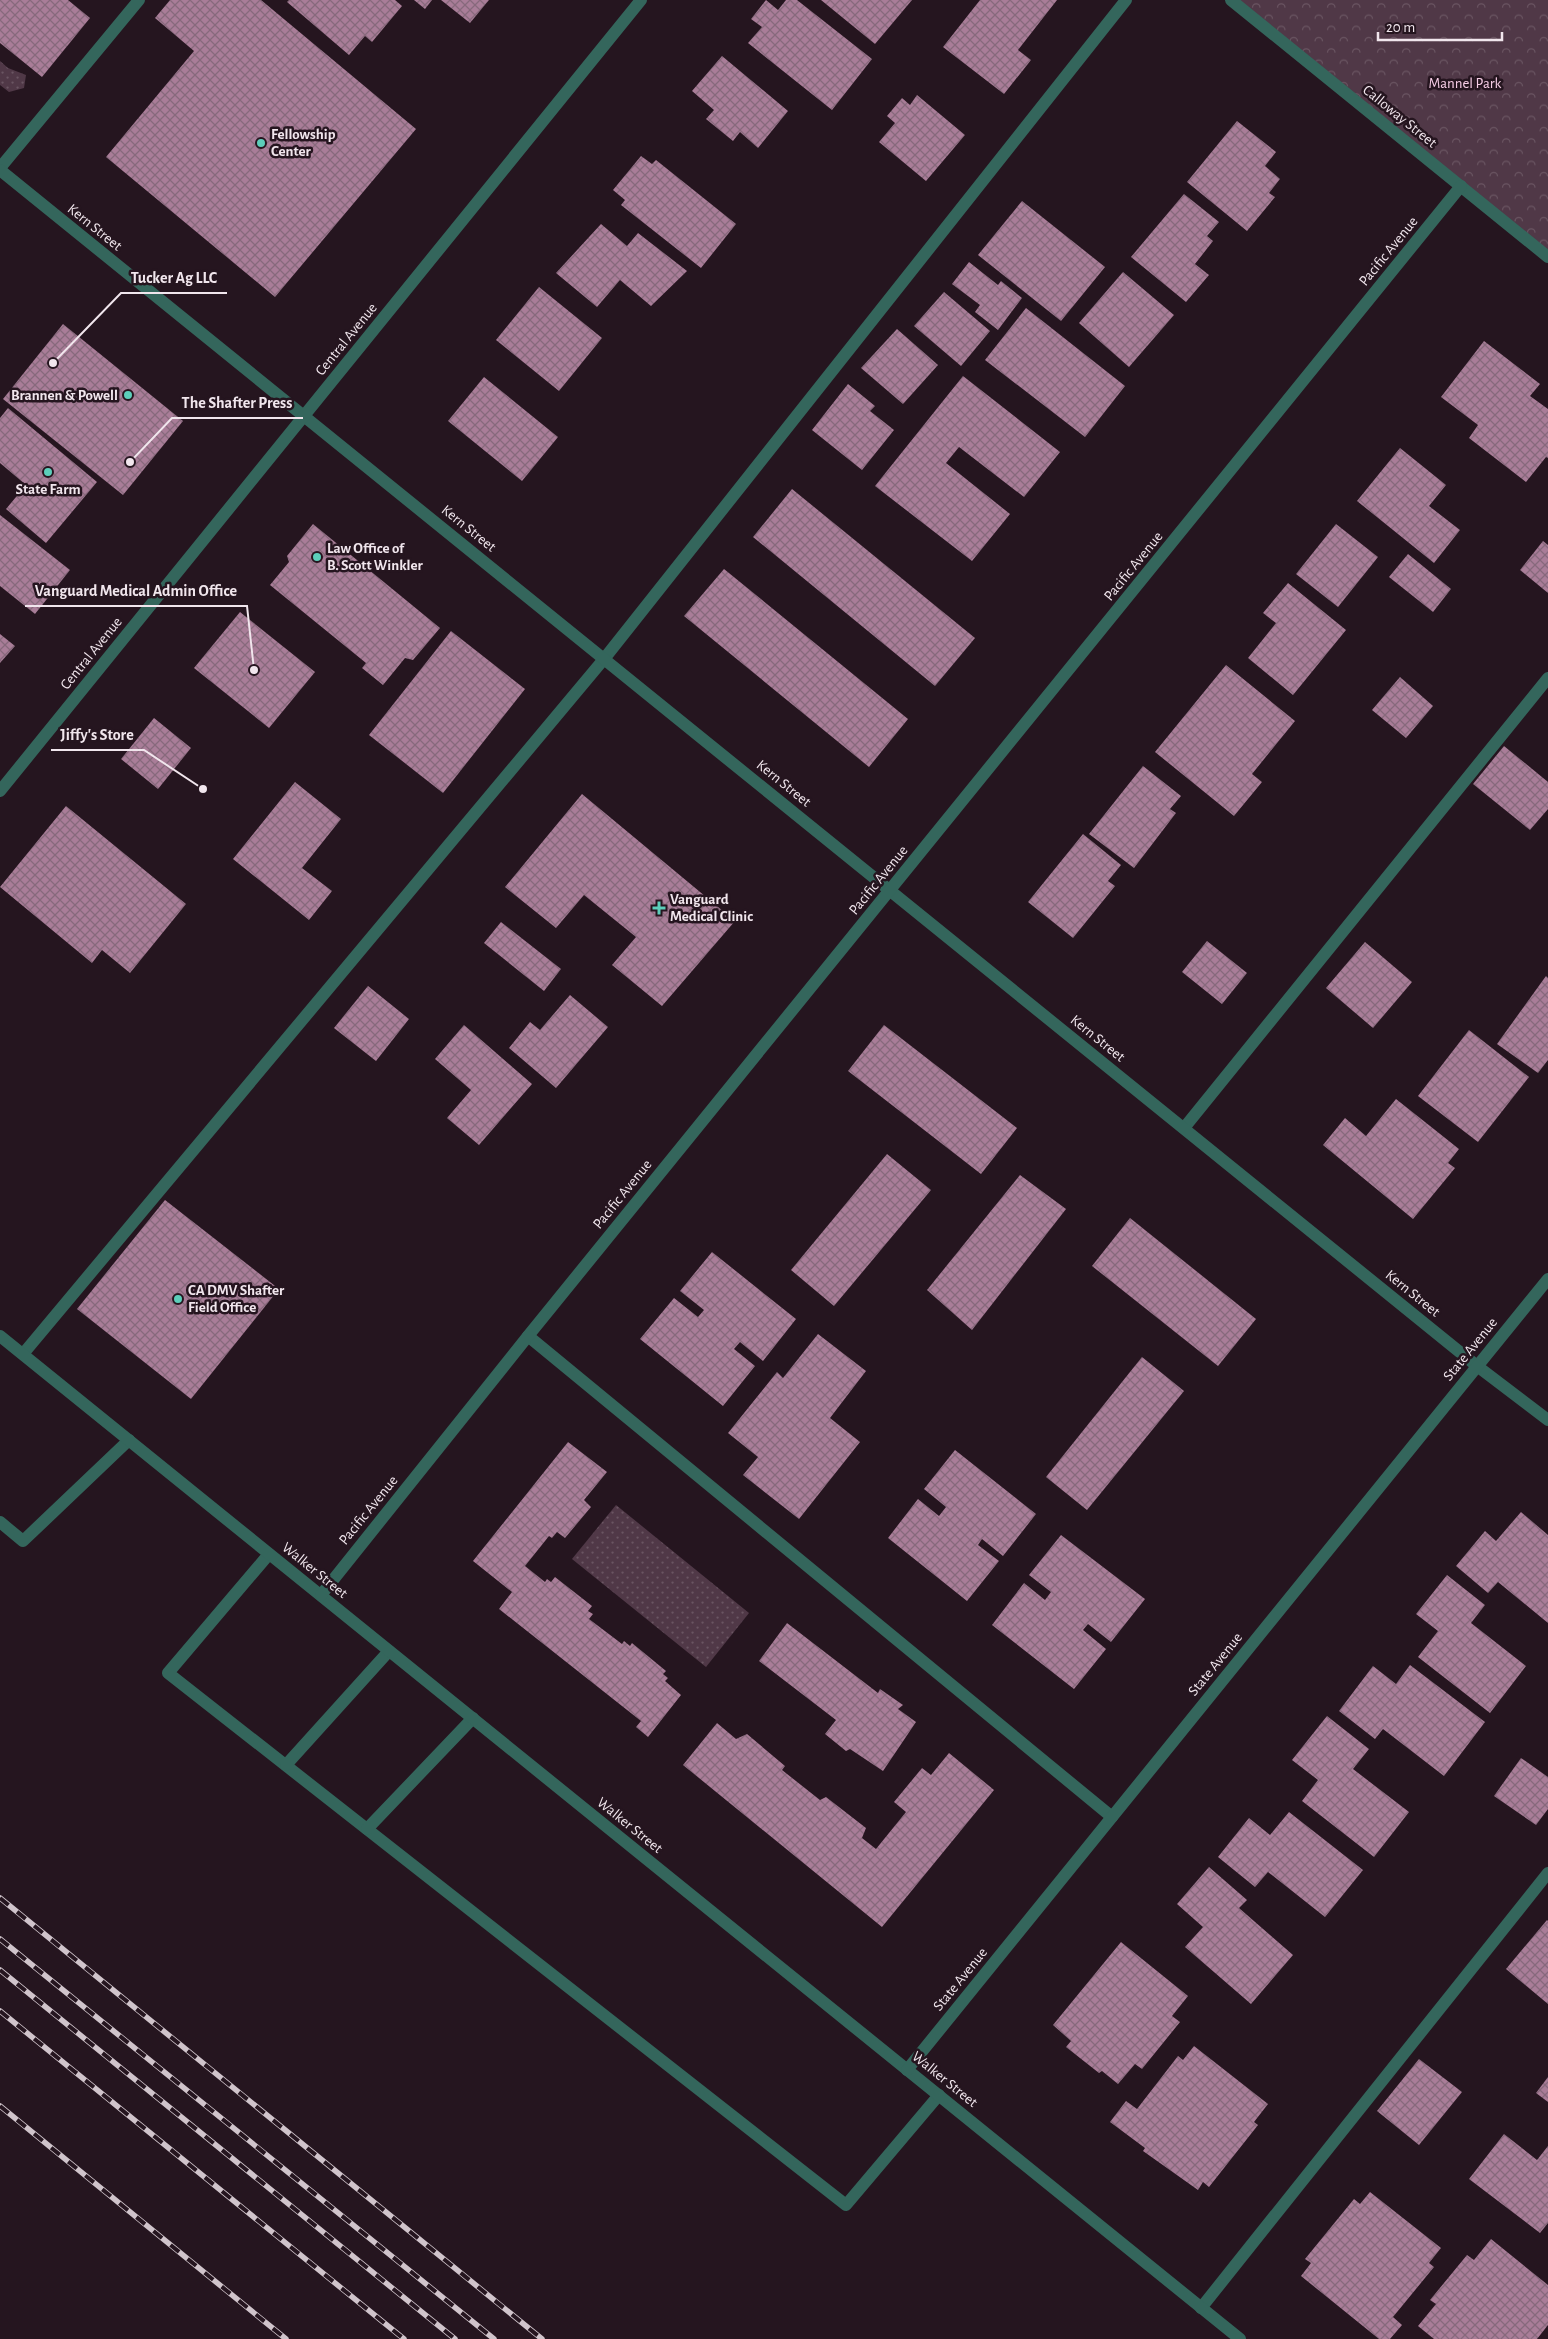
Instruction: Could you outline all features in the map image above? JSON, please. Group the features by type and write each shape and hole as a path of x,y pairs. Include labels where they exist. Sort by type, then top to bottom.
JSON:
{"street":[{"path":"0,169 139,0"},
{"name":"Central Avenue","path":"0,791 641,0"},
{"path":"23,1354 604,659 1126,0"},
{"name":"Calloway Street","path":"1231,0 1548,257"},
{"name":"Kern Street","path":"0,169 1477,1366 1548,1420"},
{"name":"Pacific Avenue","path":"321,1595 528,1336 1461,186"},
{"path":"1184,1128 1548,678"},
{"name":"State Avenue","path":"907,2070 1548,1279"},
{"name":"Walker Street","path":"0,1336 1240,2339"},
{"path":"528,1336 1112,1817"},
{"path":"0,1522 23,1541 129,1440"},
{"path":"269,1554 168,1673 846,2205 939,2095"},
{"path":"286,1765 389,1651"},
{"path":"367,1829 472,1718"},
{"path":"1201,2308 1548,1873"}],"green space":[{"name":"Mannel Park","path":"1231,0 1548,0 1548,257"},
{"path":"0,61 8,68 26,75 24,88 9,92 0,85"},
{"path":"616,1505 749,1613 706,1667 572,1559"}],"building":[{"path":"0,0 68,0 90,18 42,77 0,43"},
{"name":"Fellowship Center","path":"170,0 261,0 416,129 275,297 106,157 194,51 155,18"},
{"path":"289,0 395,0 402,6 372,42 365,36 349,55 287,2"},
{"path":"414,0 432,0 425,9"},
{"path":"441,0 489,0 470,23"},
{"path":"766,0 778,10 786,0 797,0 872,59 832,110 748,43 762,27 751,19"},
{"path":"821,0 912,0 875,44"},
{"path":"980,0 1057,0 1018,50 1031,60 1004,94 943,47"},
{"path":"722,56 788,111 758,148 740,132 733,141 706,119 714,110 692,91"},
{"path":"917,95 965,135 926,181 879,142 895,123 887,116 902,98 910,105"},
{"path":"1237,121 1276,152 1265,166 1280,179 1269,193 1275,197 1247,231 1187,182"},
{"path":"641,156 652,164 656,160 736,224 701,268 621,205 625,200 613,190"},
{"path":"1184,194 1219,222 1207,236 1213,241 1195,264 1209,275 1186,302 1131,257"},
{"path":"1022,201 1105,267 1061,321 978,255"},
{"path":"601,224 627,246 638,233 687,271 651,306 620,280 597,307 556,273"},
{"path":"969,262 998,285 1001,281 1022,298 998,330 975,312 980,305 952,284"},
{"path":"1123,272 1174,315 1129,367 1079,323"},
{"path":"539,287 602,338 559,391 496,340"},
{"path":"944,292 990,331 961,366 914,326"},
{"path":"1026,308 1125,386 1085,437 985,360"},
{"path":"63,324 183,421 123,495 3,399"},
{"path":"897,329 938,365 903,404 861,368"},
{"path":"1484,341 1540,384 1530,396 1548,409 1548,458 1546,457 1526,482 1469,438 1478,425 1441,397"},
{"path":"963,376 1060,452 1024,497 959,447 946,463 1010,514 972,561 875,486"},
{"path":"484,377 558,437 522,481 448,421"},
{"path":"848,384 875,406 870,411 894,430 862,470 812,430"},
{"name":"State Farm","path":"8,408 97,482 46,543 6,509 26,485 0,463 0,418"},
{"path":"1400,448 1446,485 1429,506 1460,530 1434,563 1357,501"},
{"path":"792,489 975,638 935,686 753,537"},
{"path":"0,515 70,570 35,614 0,586"},
{"path":"313,524 440,628 413,660 405,658 383,685 362,668 366,663 270,585 289,562 287,556"},
{"path":"1336,524 1378,557 1338,607 1296,574"},
{"path":"1543,541 1548,545 1548,593 1520,570"},
{"path":"1408,554 1451,589 1433,612 1389,577"},
{"path":"724,569 908,719 869,767 684,616"},
{"path":"1288,583 1346,630 1293,695 1248,658 1276,623 1263,613"},
{"path":"240,612 315,672 269,728 194,668"},
{"path":"451,631 525,689 443,793 369,735"},
{"path":"0,634 15,646 0,663"},
{"path":"1226,665 1295,721 1252,774 1262,782 1234,816 1155,752"},
{"path":"1400,677 1433,706 1406,738 1372,710"},
{"path":"154,718 191,748 158,789 121,759"},
{"path":"1504,746 1548,782 1548,809 1530,830 1473,784"},
{"path":"1143,766 1181,796 1170,809 1176,813 1134,868 1089,834"},
{"path":"295,782 341,819 302,868 332,891 309,920 233,859"},
{"name":"Vanguard Medical Clinic","path":"582,794 735,921 662,1006 612,965 636,937 584,895 556,928 505,887"},
{"path":"66,806 186,904 130,973 102,950 92,963 0,887"},
{"path":"1083,834 1121,865 1108,881 1115,886 1073,938 1028,902"},
{"path":"501,922 561,969 544,991 484,943"},
{"path":"1207,941 1247,973 1222,1004 1182,972"},
{"path":"1365,942 1412,982 1373,1028 1326,988"},
{"path":"1546,976 1548,978 1548,1060 1538,1073 1497,1044"},
{"path":"368,986 409,1019 376,1061 334,1028"},
{"path":"570,995 608,1027 556,1088 509,1048 530,1022 540,1030"},
{"path":"464,1025 532,1084 479,1145 447,1118 471,1090 435,1059"},
{"path":"884,1025 1017,1128 981,1174 848,1071"},
{"path":"1469,1030 1529,1077 1478,1142 1418,1096"},
{"path":"1396,1099 1459,1149 1448,1163 1455,1168 1413,1219 1323,1145 1345,1118 1366,1136"},
{"path":"887,1154 931,1190 834,1306 791,1270"},
{"path":"1020,1175 1066,1209 972,1330 927,1290"},
{"name":"CA DMV Shafter Field Office","path":"165,1200 279,1289 191,1399 77,1309"},
{"path":"1130,1218 1256,1319 1218,1366 1092,1266"},
{"path":"712,1252 796,1319 763,1361 740,1342 734,1349 755,1366 723,1406 640,1339 674,1298 698,1317 704,1310 680,1291"},
{"path":"818,1334 866,1371 830,1418 860,1442 799,1519 743,1475 758,1457 728,1433 777,1372 783,1378"},
{"path":"1142,1357 1184,1391 1087,1510 1046,1477"},
{"path":"568,1442 607,1472 584,1500 591,1507 565,1538 557,1532 552,1538 549,1536 525,1566 545,1582 547,1579 551,1582 555,1577 592,1606 588,1611 593,1614 589,1619 622,1644 624,1641 630,1646 632,1643 666,1671 663,1674 668,1678 665,1681 681,1695 648,1737 636,1727 641,1721 499,1609 512,1592 473,1561"},
{"path":"955,1450 1036,1514 1003,1556 982,1539 978,1545 999,1561 967,1601 888,1538 918,1499 939,1516 946,1507 924,1489"},
{"path":"1521,1512 1548,1535 1548,1623 1498,1582 1488,1593 1456,1566 1485,1531 1496,1541"},
{"path":"1061,1535 1145,1599 1111,1642 1088,1624 1083,1630 1106,1649 1074,1689 992,1625 1024,1583 1045,1600 1051,1592 1029,1575"},
{"path":"1447,1575 1485,1605 1471,1623 1526,1666 1490,1713 1418,1657 1438,1631 1416,1614"},
{"path":"787,1623 878,1693 880,1689 903,1705 898,1709 916,1722 883,1771 850,1749 846,1751 825,1734 836,1720 759,1661"},
{"path":"1410,1665 1485,1722 1444,1776 1383,1729 1375,1739 1339,1711 1373,1666 1396,1684"},
{"path":"1327,1716 1369,1749 1353,1769 1409,1812 1374,1857 1302,1801 1318,1780 1292,1760"},
{"path":"717,1723 736,1739 747,1734 785,1766 782,1770 820,1800 826,1797 866,1828 862,1838 876,1849 906,1812 894,1802 922,1768 931,1775 949,1753 994,1790 882,1927 683,1765"},
{"path":"1521,1758 1548,1777 1548,1809 1536,1825 1494,1796"},
{"path":"1289,1812 1363,1870 1325,1917 1268,1872 1255,1887 1218,1857 1249,1818 1270,1835"},
{"path":"1209,1867 1247,1900 1239,1908 1293,1955 1251,2004 1185,1947 1203,1927 1177,1904"},
{"path":"1548,1921 1548,2004 1506,1969"},
{"path":"1121,1942 1188,1996 1172,2016 1180,2022 1142,2069 1135,2064 1118,2084 1102,2071 1099,2073 1066,2047 1071,2041 1053,2025"},
{"path":"1194,2046 1268,2104 1254,2122 1258,2125 1209,2187 1203,2182 1198,2190 1143,2151 1145,2148 1110,2122 1126,2101 1137,2109 1178,2056 1183,2060"},
{"path":"1419,2059 1462,2092 1419,2145 1377,2111"},
{"path":"1548,2077 1548,2102 1536,2093"},
{"path":"1504,2134 1537,2160 1548,2146 1548,2223 1540,2233 1469,2179"},
{"path":"1370,2192 1441,2248 1429,2263 1434,2267 1393,2317 1402,2325 1390,2339 1379,2339 1301,2276 1311,2263 1305,2259 1354,2199 1360,2204"},
{"path":"1491,2239 1548,2285 1548,2325 1537,2339 1434,2339 1418,2326 1436,2304 1430,2300 1467,2255 1474,2260"}],"railway":[{"path":"0,1898 542,2339"},
{"path":"0,1939 494,2339"},
{"path":"0,1970 455,2339"},
{"path":"0,2011 404,2339"},
{"path":"0,2106 286,2339"}],"place":[{"name":"Fellowship Center","path":"261,143"},
{"name":"Tucker Ag LLC","path":"53,363"},
{"name":"Brannen & Powell","path":"128,395"},
{"name":"The Shafter Press","path":"130,462"},
{"name":"State Farm","path":"48,472"},
{"name":"Law Office of B. Scott Winkler","path":"317,557"},
{"name":"Vanguard Medical Admin Office","path":"254,670"},
{"name":"Jiffy's Store","path":"203,789"},
{"name":"Vanguard Medical Clinic","path":"659,908"},
{"name":"CA DMV Shafter Field Office","path":"178,1299"}]}
